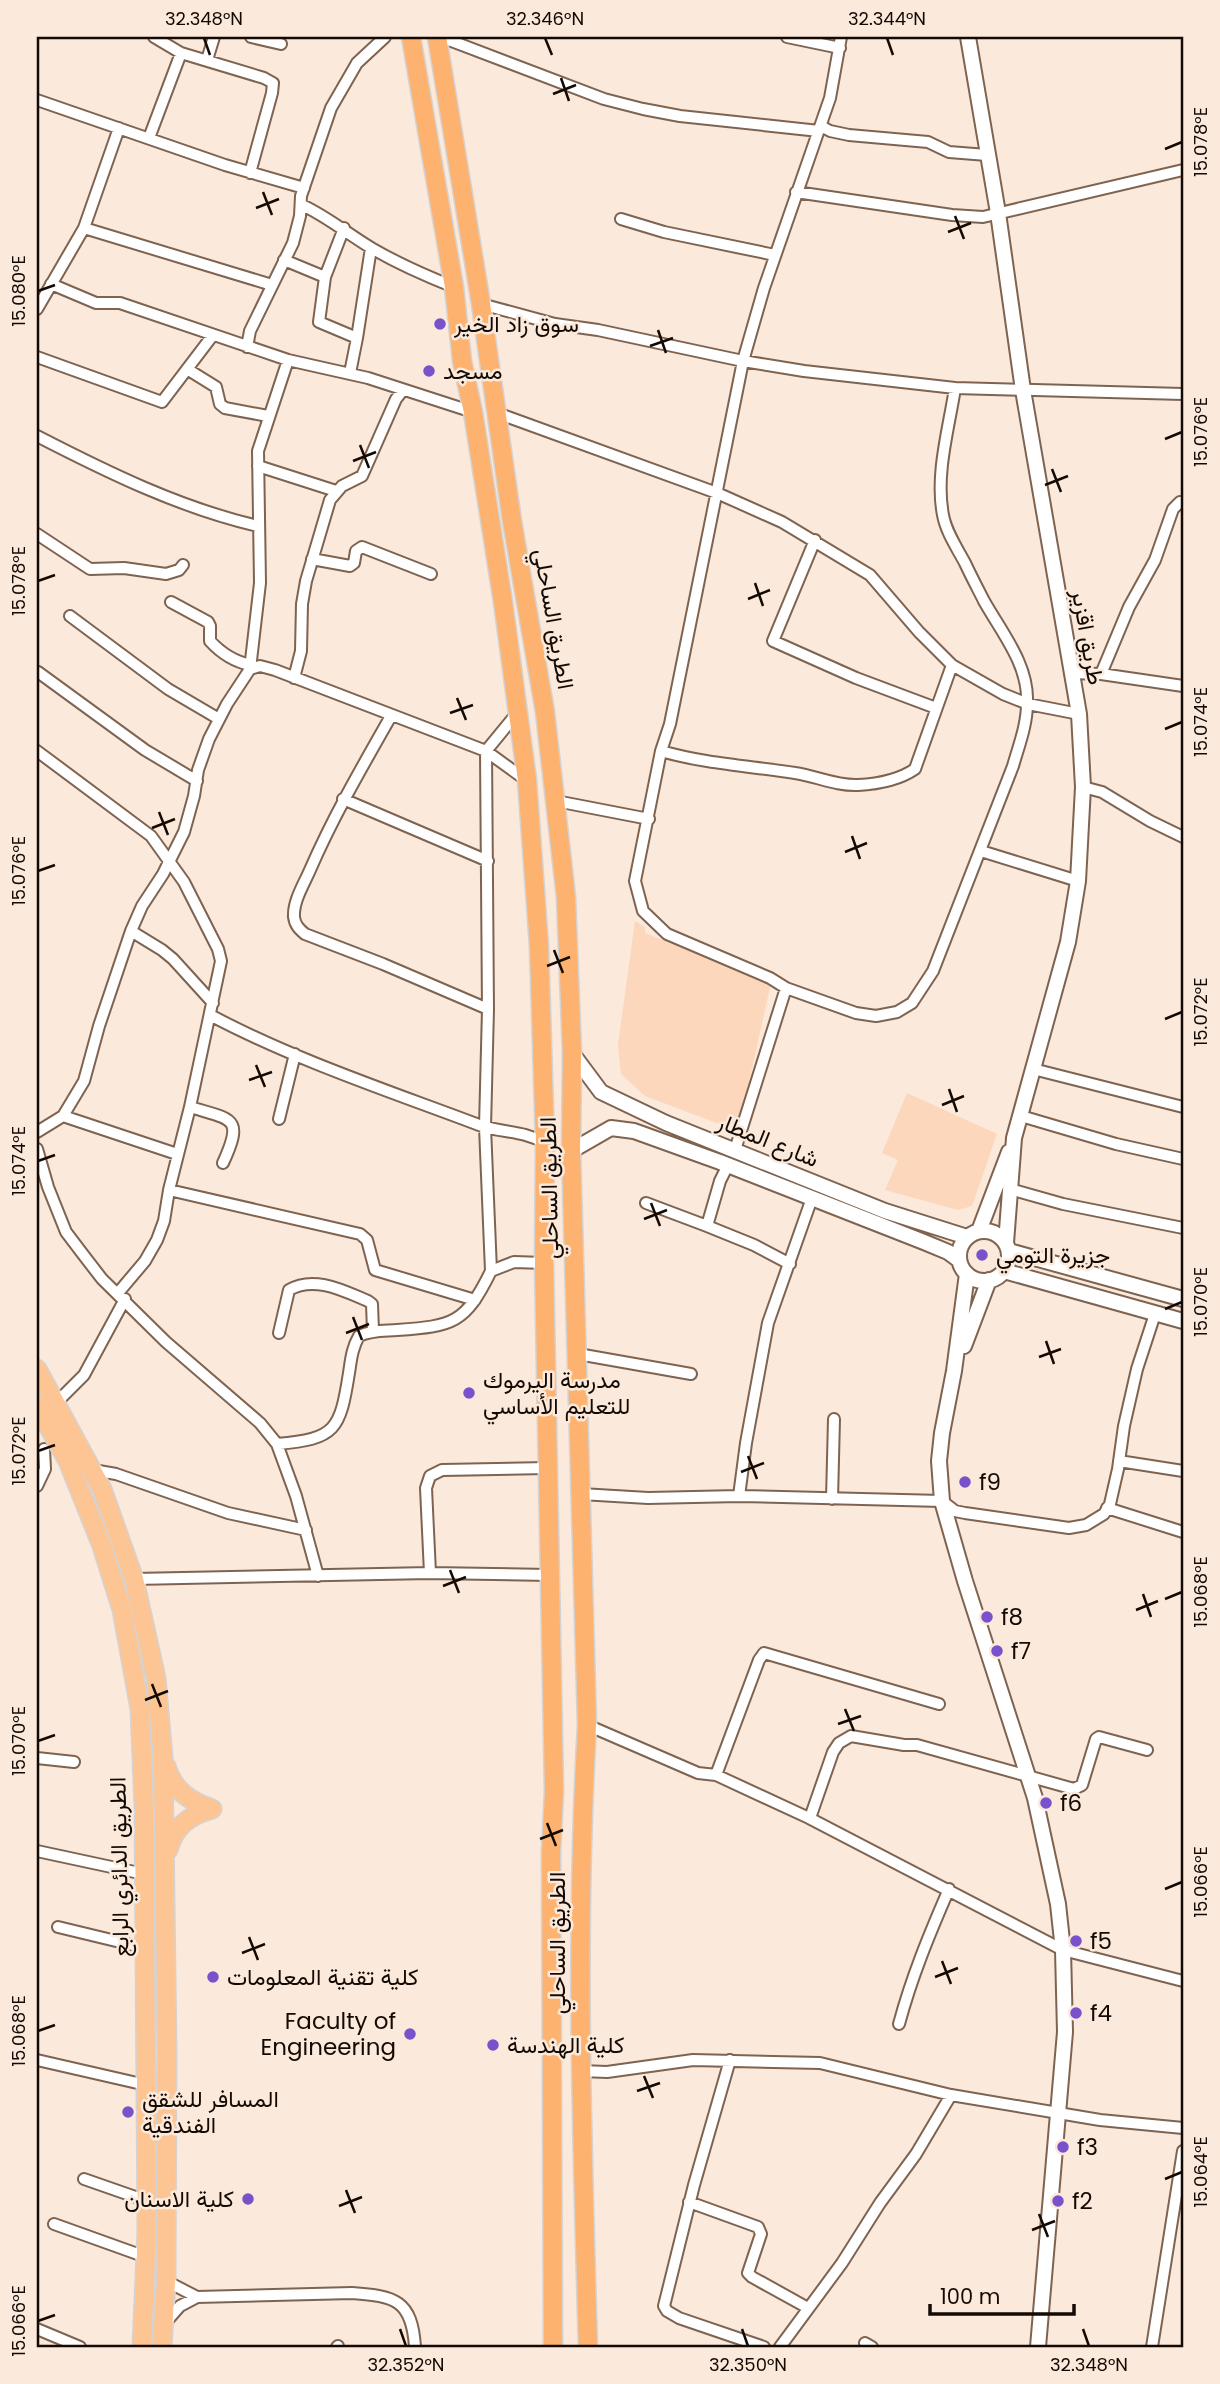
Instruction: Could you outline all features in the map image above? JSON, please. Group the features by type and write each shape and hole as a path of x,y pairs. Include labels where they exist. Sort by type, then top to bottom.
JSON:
{"highway":[{"name":"الطريق الساحلي","path":"411,37 454,287 462,361 473,412 503,602 527,780 539,946 545,1143 544,1264 554,1791 551,1852 552,2347"},
{"name":"الطريق الساحلي","path":"439,37 512,521 545,712 566,897 587,1725 583,1792 581,2071 587,2347"},
{"path":"554,1791 562,1801 569,1802 575,1801 583,1792"},
{"path":"551,1852 566,1844 582,1856"}],"main road":[{"name":"الطريق الدائري الرابع","path":"37,1369 93,1470 134,1579 156,1678 163,1757 165,1860 167,2186 165,2323 162,2347"},
{"name":"الطريق الدائري الرابع","path":"37,1406 46,1447 79,1484 103,1546 129,1642 142,1737 147,2201 142,2347"},
{"path":"163,1757 176,1788 187,1798 212,1809 192,1815 183,1822 170,1841 165,1860"}],"street":[{"path":"154,37 167,40 181,53 273,83 250,173"},
{"path":"207,60 214,37"},
{"path":"251,37 281,44"},
{"path":"247,346 250,331 293,243 304,188 331,108 357,63 385,37"},
{"path":"439,37 604,99 643,109 680,116 820,128 849,135 928,142 949,152 987,155"},
{"path":"787,37 840,42 830,98 775,255 743,361 670,724 661,751 635,881 643,911 667,934 770,978 786,988 856,1013 876,1016 897,1012 912,1003 933,971 981,851 1024,732 1027,704 1023,672 946,529 943,515 942,470 955,388"},
{"name":"طريق اقزير","path":"968,37 998,213 1023,390 1079,714 1083,787 1077,881 1068,942 1014,1138 1007,1247"},
{"path":"149,138 181,53"},
{"path":"37,100 250,173 304,188"},
{"path":"37,309 45,288 84,228 119,128"},
{"path":"796,192 983,217 1183,170"},
{"path":"302,205 344,228 371,248 454,287"},
{"path":"621,219 664,232 775,255"},
{"path":"84,228 272,285"},
{"path":"344,228 325,277 319,322 358,338"},
{"path":"350,373 371,248"},
{"path":"284,260 325,277"},
{"path":"45,288 96,303 120,303 288,360 350,373 473,412"},
{"path":"481,304 555,324 804,372 955,388 1183,394"},
{"path":"37,357 158,402 166,399 213,335"},
{"path":"37,1132 63,1116 84,1081 99,1026 131,931 142,906 170,862 184,832 202,758 219,719 251,667 260,583 258,451 288,360"},
{"path":"187,369 216,387 220,404 225,408 268,416"},
{"path":"294,678 301,651 302,604 330,500 337,491 362,476 396,399 403,390"},
{"path":"497,414 717,493 782,522 870,575 919,632 952,665 1003,694 1027,704 1079,714"},
{"path":"37,436 125,480 181,502 258,526"},
{"path":"258,466 337,491"},
{"path":"1101,674 1129,607 1155,560 1173,509 1183,502"},
{"path":"37,534 90,569 124,568 166,574 179,570 183,565"},
{"path":"815,540 773,641 856,678 936,708"},
{"path":"312,559 350,565 354,563 356,551 362,547 431,574"},
{"path":"172,601 208,621 209,641 235,660 294,678 486,751 527,780"},
{"path":"71,616 168,688 219,719"},
{"path":"661,751 690,760 795,773 846,785 879,783 915,769 952,665"},
{"path":"38,672 145,750 197,781"},
{"path":"1070,673 1101,674 1183,686"},
{"path":"277,1444 306,1442 330,1432 342,1413 354,1344 359,1336 373,1331 450,1324 464,1314 475,1300 491,1271 485,1127 488,1009 486,751 518,712"},
{"path":"391,716 343,799 296,905 294,917 298,928 305,934 488,1009"},
{"path":"37,751 151,836 184,882 218,949 221,961 214,1003 177,1154 164,1221 157,1240 121,1296 84,1375 56,1403"},
{"path":"1083,787 1102,792 1183,837"},
{"path":"343,799 488,861"},
{"path":"556,801 649,819"},
{"path":"981,851 1077,881"},
{"path":"131,931 173,959 214,1003"},
{"path":"735,1150 786,988"},
{"path":"210,1016 253,1038 485,1127 531,1135 545,1143"},
{"name":"شارع المطار","path":"572,1053 601,1092 666,1123 885,1211 973,1234"},
{"path":"279,1119 295,1054"},
{"path":"1033,1069 1183,1107"},
{"path":"190,1107 223,1117 234,1127 234,1138 223,1163"},
{"path":"63,1116 177,1154"},
{"path":"1021,1116 1116,1144 1183,1159"},
{"path":"660,1141 666,1123"},
{"name":"شارع المطار","path":"571,1151 611,1129 634,1131 812,1198 948,1252 959,1260"},
{"path":"1007,1247 1009,1258 1004,1271 989,1280 977,1280 967,1274 959,1260 960,1247 973,1234 1014,1138"},
{"path":"37,1156 66,1232 102,1279 166,1342 260,1423 277,1444 306,1530 318,1576"},
{"path":"707,1226 714,1198 728,1166"},
{"path":"1010,1189 1063,1204 1183,1228"},
{"path":"169,1190 360,1234 367,1240 375,1270 475,1300"},
{"path":"739,1496 768,1323 812,1198"},
{"path":"646,1203 754,1244 790,1264"},
{"path":"973,1234 993,1232 1007,1247 1183,1299"},
{"path":"491,1271 514,1262 544,1264"},
{"path":"1004,1271 1183,1321"},
{"path":"967,1274 954,1371 942,1433 939,1461 942,1500 1027,1774 1049,1857 1063,1950 1065,2032 1038,2347"},
{"path":"954,1371 989,1280"},
{"path":"279,1333 289,1290 304,1282 319,1283 368,1301 372,1304 373,1331"},
{"path":"581,1494 648,1498 739,1496 942,1500 955,1511 1078,1528 1097,1520 1107,1508 1137,1370 1155,1314"},
{"path":"578,1354 691,1374"},
{"path":"832,1499 834,1419"},
{"path":"37,1486 45,1469 46,1447"},
{"path":"1119,1461 1183,1471"},
{"path":"430,1573 426,1496 430,1476 442,1470 548,1468"},
{"path":"93,1470 116,1474 228,1513 306,1530"},
{"path":"1107,1508 1183,1532"},
{"path":"134,1579 430,1573 549,1574"},
{"path":"716,1775 764,1653 939,1704"},
{"path":"587,1725 698,1773 716,1775 810,1818 1063,1950 1183,1981"},
{"path":"810,1818 833,1752 839,1743 851,1737 918,1745 1074,1789 1079,1788 1099,1737 1147,1750"},
{"path":"37,1758 74,1762"},
{"path":"37,1851 144,1874"},
{"path":"899,2024 911,1979 949,1889"},
{"path":"58,1927 145,1948"},
{"path":"37,2060 146,2085"},
{"path":"581,2071 607,2072 693,2060 820,2063 951,2095 1060,2111 1100,2120 1183,2128"},
{"path":"730,2060 689,2202 664,2306 678,2318 764,2347"},
{"path":"780,2347 916,2154 951,2095"},
{"path":"1152,2347 1183,2151"},
{"path":"83,2179 147,2201"},
{"path":"689,2202 758,2227 761,2234 748,2273 808,2308"},
{"path":"54,2224 146,2257"},
{"path":"166,2281 197,2297"},
{"path":"165,2323 180,2306 197,2297 352,2293 385,2297 400,2303 406,2309 412,2325 415,2347"},
{"path":"37,2329 80,2347"}],"shaded area":[{"path":"635,921 645,927 645,933 771,983 738,1131 645,1096 621,1074 618,1045"},
{"path":"907,1093 997,1134 972,1206 958,1210 885,1190 898,1160 882,1153"}],"place":[{"name":"سوق زاد الخير","path":"440,324"},
{"name":"مسجد","path":"429,371"},
{"name":"جزيرة التومي","path":"982,1255"},
{"name":"مدرسة اليرموك للتعليم الأساسي","path":"469,1393"},
{"name":"f9","path":"965,1482"},
{"name":"f8","path":"987,1617"},
{"name":"f7","path":"997,1651"},
{"name":"f6","path":"1046,1803"},
{"name":"f5","path":"1076,1941"},
{"name":"كلية تقنية المعلومات","path":"213,1977"},
{"name":"f4","path":"1076,2013"},
{"name":"Faculty of Engineering","path":"410,2034"},
{"name":"كلية الهندسة","path":"493,2045"},
{"name":"المسافر للشقق الفندقية","path":"128,2112"},
{"name":"f3","path":"1063,2147"},
{"name":"كلية الاسنان","path":"248,2199"},
{"name":"f2","path":"1058,2201"}]}
